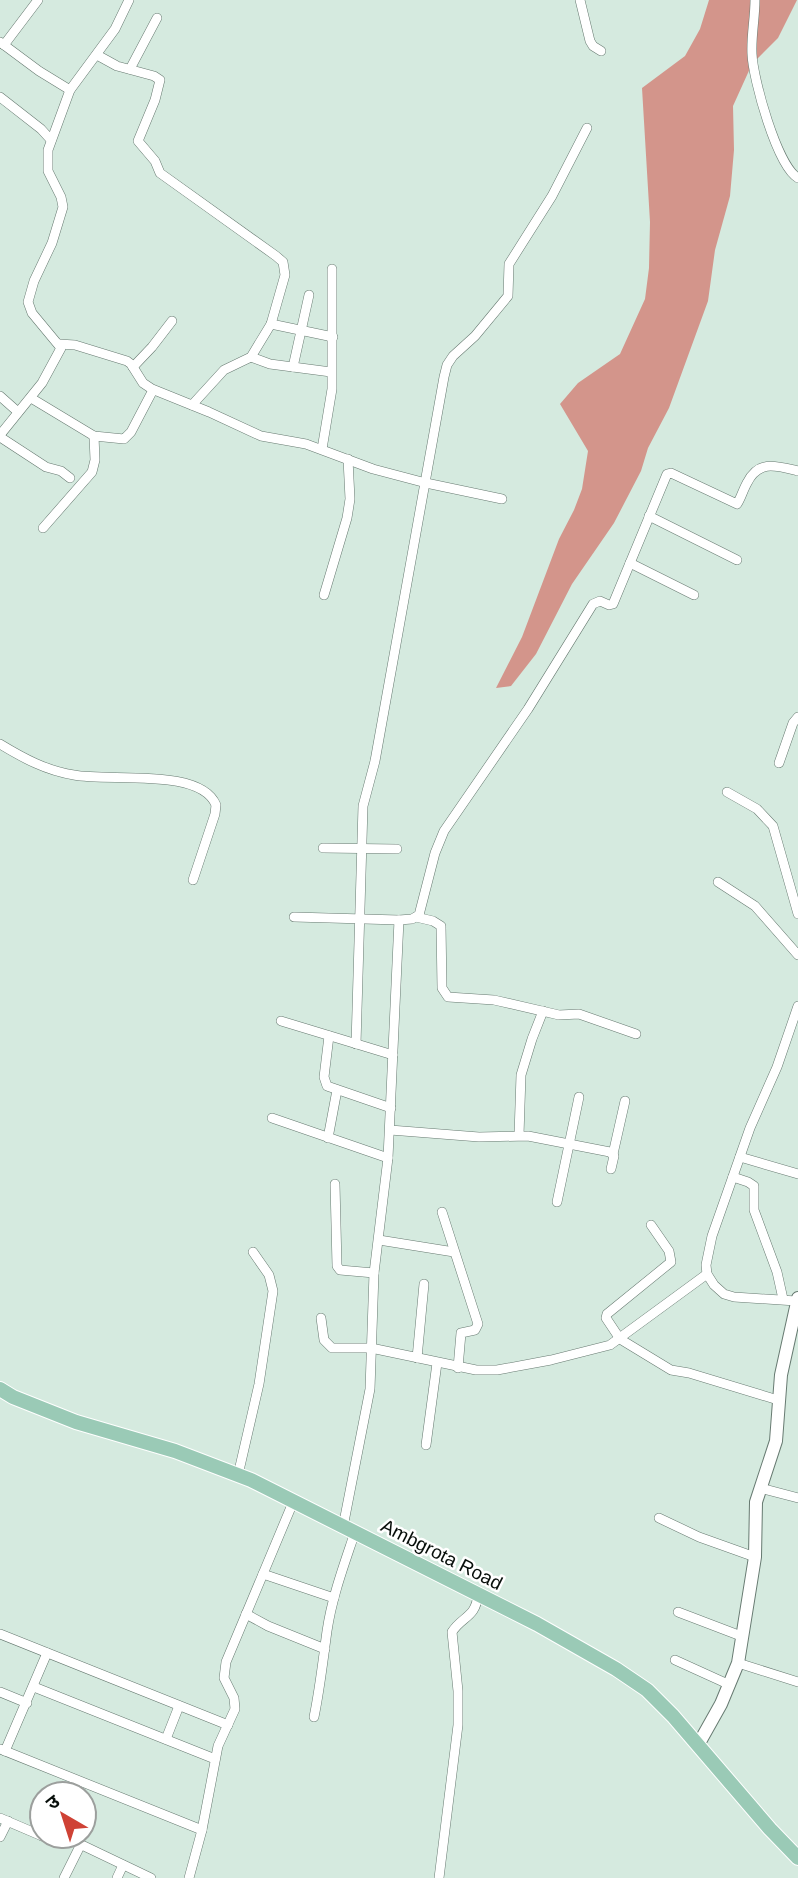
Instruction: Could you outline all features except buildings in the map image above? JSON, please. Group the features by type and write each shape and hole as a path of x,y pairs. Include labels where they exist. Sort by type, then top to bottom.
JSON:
{"main road":[{"name":"Ambgrota Road","path":"0,1389 13,1397 76,1422 175,1451 293,1500 537,1624 632,1679 659,1702 798,1858"}],"street":[{"path":"0,57 4,45 38,0"},
{"path":"70,478 61,471 46,467 0,436 31,398 60,353 59,344 32,313 28,302 34,281 52,243 63,207 47,166 51,140 70,90 115,29 129,0"},
{"path":"580,0 590,41 601,51"},
{"path":"755,0 752,52 754,73 781,157 788,170 798,178"},
{"path":"131,69 157,18"},
{"path":"4,45 70,90"},
{"path":"97,55 117,66 160,80 138,141 155,161 160,173 283,262 285,275 271,324 251,357 244,363 224,370 191,405"},
{"path":"0,97 51,140"},
{"path":"356,1044 365,794 375,761 447,365 508,296 509,264 552,196 587,128"},
{"path":"322,449 330,407 332,269"},
{"path":"293,367 309,295"},
{"path":"133,367 172,321"},
{"path":"271,324 333,337"},
{"path":"59,344 75,345 127,360 143,383 153,390 261,436 322,449 373,469 426,483 502,499"},
{"path":"251,357 270,364 331,372"},
{"path":"31,398 94,436 112,439 127,438 153,390"},
{"path":"0,396 19,412"},
{"path":"0,417 8,424"},
{"path":"43,528 92,472 95,460 94,436"},
{"path":"324,595 350,499 348,459"},
{"path":"416,917 421,910 435,853 444,831 528,709 593,604 600,601 614,604 668,473 737,504 750,477 767,465 798,471"},
{"path":"649,516 737,560"},
{"path":"630,563 694,595"},
{"path":"779,763 793,723 798,717"},
{"path":"0,744 23,758 71,775 174,781 207,791 216,805 193,880"},
{"path":"727,792 757,809 773,826 798,914"},
{"path":"323,848 397,849"},
{"path":"718,882 755,906 798,954"},
{"path":"295,917 399,920 416,917 433,921 441,926 442,988 445,995 494,1000 559,1015 579,1014 636,1034"},
{"path":"314,1717 334,1598 349,1529 357,1447 370,1389 374,1273 390,1130 399,920"},
{"path":"792,1300 734,1297 724,1294 707,1274 708,1252 733,1177 798,1006"},
{"path":"519,1135 521,1075 543,1011"},
{"path":"281,1021 393,1055"},
{"path":"329,1036 324,1083 391,1108"},
{"path":"328,1138 337,1090"},
{"path":"557,1202 579,1097"},
{"path":"611,1169 625,1101"},
{"path":"272,1118 388,1158"},
{"path":"390,1130 479,1137 519,1135 613,1154"},
{"path":"740,1157 798,1174"},
{"path":"698,1745 730,1685 738,1663 755,1556 754,1517 776,1441 778,1400 792,1300 777,1272 754,1210 754,1186 733,1177"},
{"path":"335,1184 337,1266 340,1270 374,1273"},
{"path":"442,1212 478,1326 461,1334 458,1368"},
{"path":"651,1225 669,1251 671,1262 607,1314 607,1321 620,1339 671,1370 778,1400"},
{"path":"379,1240 454,1252"},
{"path":"238,1475 259,1384 273,1291 269,1275 253,1252"},
{"path":"321,1318 324,1340 329,1347 371,1348 458,1368 497,1370 594,1350 620,1339 707,1274"},
{"path":"417,1358 424,1284"},
{"path":"426,1445 437,1363"},
{"path":"761,1488 798,1498"},
{"path":"189,1878 202,1830 215,1759 235,1704 223,1671 293,1500"},
{"path":"659,1518 707,1541 755,1556"},
{"path":"263,1574 334,1598"},
{"path":"439,1878 458,1725 458,1691 451,1637 454,1628 476,1608 478,1594"},
{"path":"678,1612 741,1636"},
{"path":"246,1614 325,1649"},
{"path":"0,1634 228,1725"},
{"path":"47,1653 27,1703 2,1750 77,1780"},
{"path":"674,1660 730,1685"},
{"path":"738,1663 798,1682"},
{"path":"34,1687 215,1759"},
{"path":"0,1692 27,1703"},
{"path":"166,1739 179,1706"},
{"path":"98,1788 202,1830"},
{"path":"0,1837 4,1819 28,1830"},
{"path":"64,1878 78,1850"},
{"path":"89,1850 151,1878"},
{"path":"117,1878 123,1865"}],"shaded area":[{"path":"709,0 797,0 778,38 752,64 733,106 734,150 730,196 715,250 708,301 669,408 614,523 572,584 536,654 511,686 496,688 522,637 559,539 582,489 588,451 560,404 578,383 620,354 645,299 650,222 642,88 685,56 700,29"}]}
